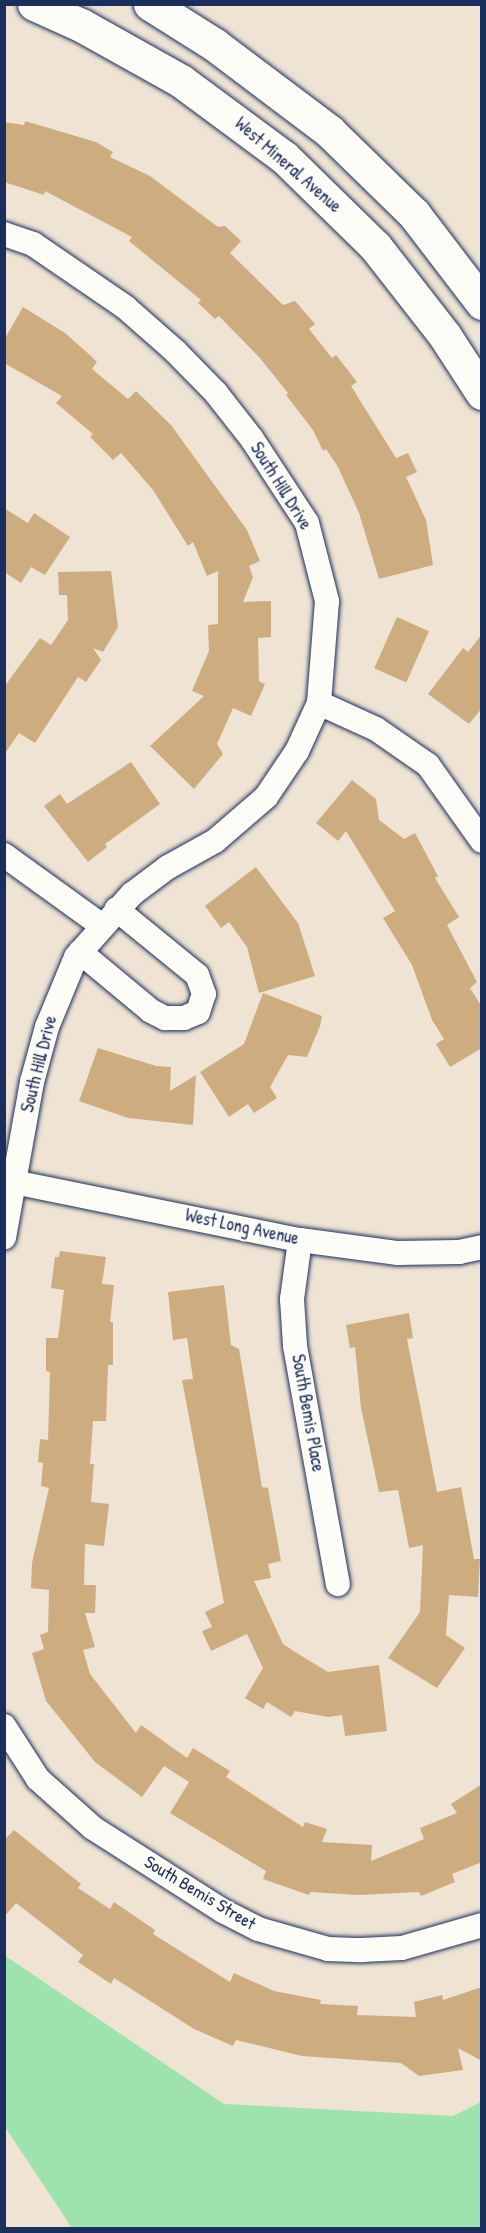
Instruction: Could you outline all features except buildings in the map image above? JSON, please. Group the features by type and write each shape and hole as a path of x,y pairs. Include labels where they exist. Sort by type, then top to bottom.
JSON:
{"main road":[{"name":"West Mineral Avenue","path":"34,4 81,25 181,81 285,158 375,246 445,336 482,393"},
{"path":"150,4 215,45 329,131 414,214 482,303"}],"street":[{"name":"South Hill Drive","path":"4,234 42,250 125,307 192,368 259,448 307,523 320,562 327,601 319,703 297,752 266,797 242,821 168,867 109,917 80,951 47,1027 9,1181"},
{"path":"319,703 384,734 428,765 482,841"},
{"path":"4,855 109,917 197,975 204,994 198,1012 184,1018 165,1018 151,1011 80,951"},
{"path":"4,1238 9,1181"},
{"name":"West Long Avenue","path":"9,1181 300,1240 398,1253 459,1252 482,1247"},
{"name":"South Bemis Place","path":"300,1240 292,1299 296,1346 338,1584"},
{"name":"South Bemis Street","path":"4,1726 38,1779 86,1822 223,1911 258,1929 328,1949 362,1950 402,1948 482,1925"}],"green space":[{"path":"4,1955 224,2104 453,2116 481,2102 481,2228 72,2228 5,2127"}]}
